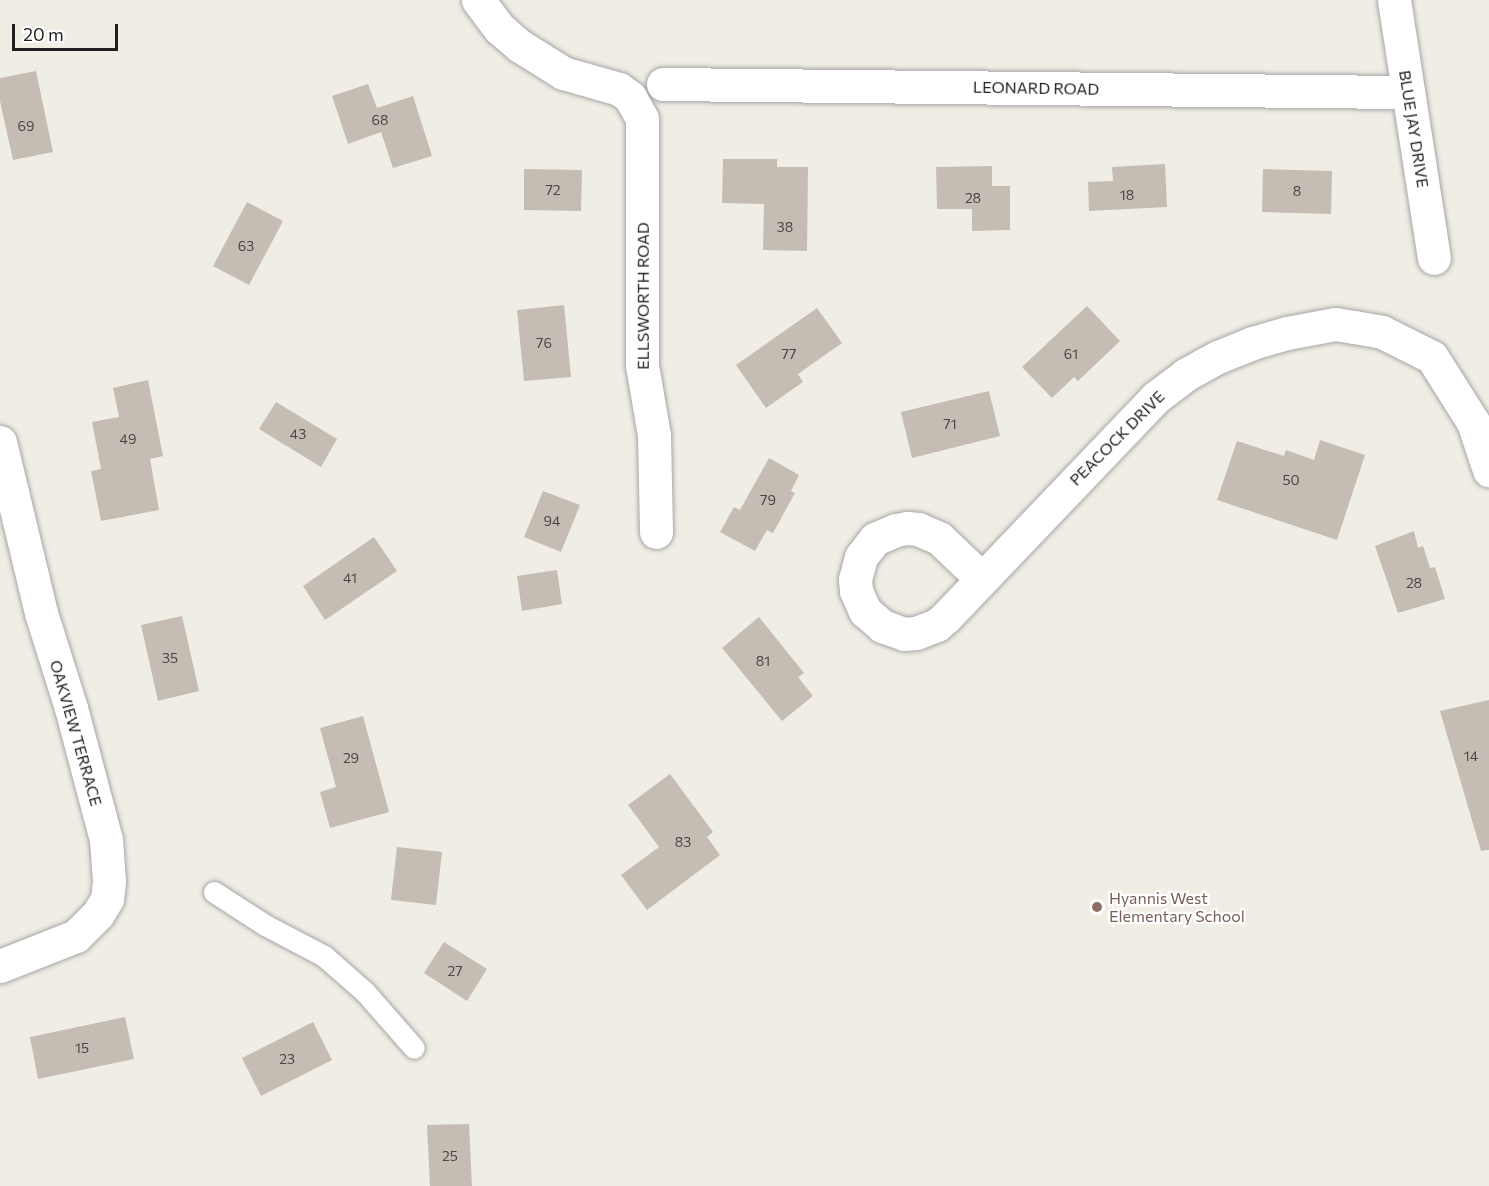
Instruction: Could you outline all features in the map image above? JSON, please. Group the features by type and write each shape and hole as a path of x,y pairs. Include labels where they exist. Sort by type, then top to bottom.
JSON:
{"street":[{"name":"ELLSWORTH ROAD","path":"477,0 499,28 536,57 563,73 619,89 630,97 642,119 642,357 655,444 656,532"},
{"name":"BLUE JAY DRIVE","path":"1394,0 1434,258"},
{"name":"LEONARD ROAD","path":"663,84 1408,92"},
{"name":"PEACOCK DRIVE","path":"982,579 1155,398 1185,375 1218,357 1252,342 1287,333 1335,324 1354,327 1382,332 1432,357 1473,422 1489,470"},
{"name":"OAKVIEW TERRACE","path":"0,442 41,613 71,708 105,840 109,881 107,899 98,914 76,936 0,966"}],"lane":[{"path":"214,892 265,925 324,956 365,992 414,1048"}],"building":[{"path":"36,71 53,152 13,160 0,101 0,78"},
{"path":"368,84 377,108 413,96 432,156 393,168 381,132 348,144 332,96"},
{"path":"723,159 777,159 777,167 808,167 807,251 763,250 764,204 722,203"},
{"path":"1165,164 1167,207 1089,211 1088,182 1113,181 1112,167"},
{"path":"992,166 992,186 1010,186 1010,230 972,231 972,209 937,209 936,167"},
{"path":"524,169 582,170 581,211 524,210"},
{"path":"1263,169 1332,171 1331,214 1262,212"},
{"path":"247,202 283,221 249,285 213,266"},
{"path":"564,305 571,377 524,381 517,310"},
{"path":"1087,306 1120,341 1078,381 1074,377 1052,398 1022,367"},
{"path":"817,308 842,343 798,374 803,382 766,408 736,365"},
{"path":"148,380 163,456 150,459 159,510 101,521 91,471 101,469 92,422 119,417 113,388"},
{"path":"989,391 1000,436 912,458 901,412"},
{"path":"276,402 337,439 321,467 259,429"},
{"path":"1320,440 1365,455 1337,540 1217,500 1237,441 1284,456 1286,450 1314,460"},
{"path":"769,458 799,475 791,491 795,493 773,533 767,530 755,551 720,532 734,507 740,510"},
{"path":"543,491 580,505 561,552 524,537"},
{"path":"1414,531 1418,548 1423,546 1430,568 1435,567 1445,599 1398,613 1375,546"},
{"path":"374,537 397,571 325,620 303,586"},
{"path":"557,570 562,604 522,611 517,576"},
{"path":"182,616 199,691 158,701 141,625"},
{"path":"759,617 804,673 798,677 813,696 782,721 722,648"},
{"path":"1489,700 1489,850 1481,851 1440,711"},
{"path":"363,716 389,812 330,828 320,792 336,787 320,728"},
{"path":"670,774 713,832 707,837 720,855 647,910 621,875 659,847 628,805"},
{"path":"397,847 442,852 436,905 391,900"},
{"path":"444,942 487,969 467,1001 424,973"},
{"path":"125,1017 134,1059 38,1079 30,1037"},
{"path":"313,1022 332,1060 261,1096 242,1058"},
{"path":"469,1124 472,1186 430,1186 427,1125"}],"place":[{"name":"Hyannis West Elementary School","path":"1097,907"}]}
